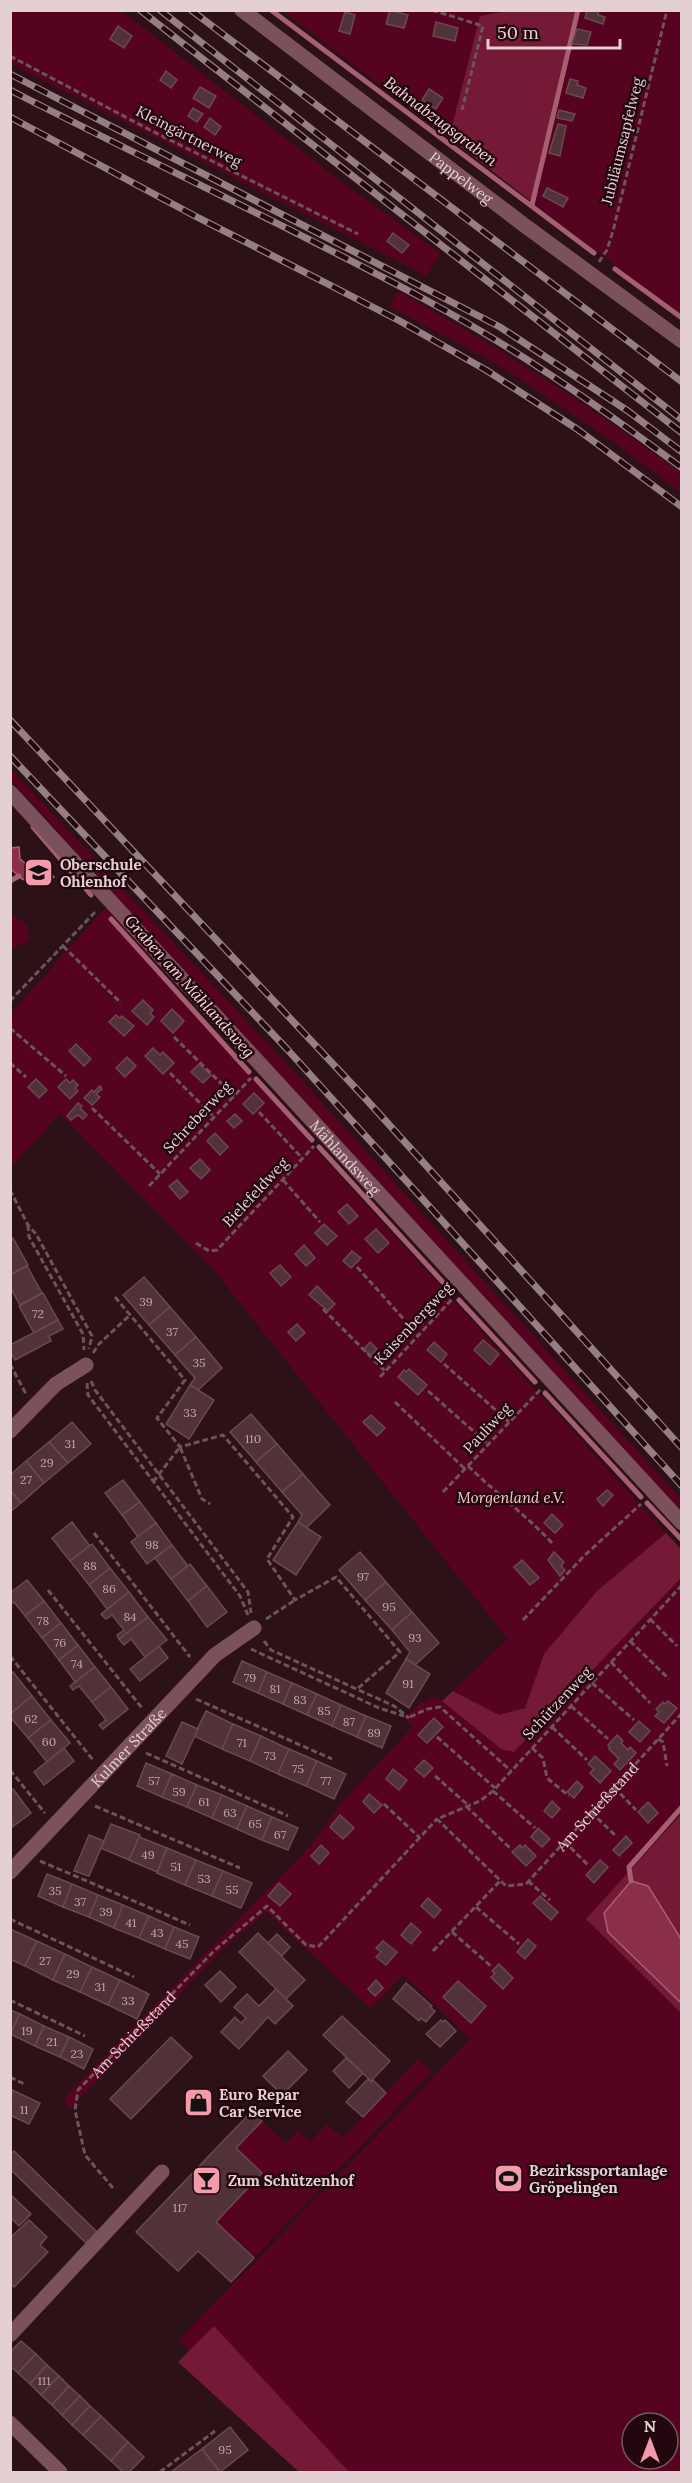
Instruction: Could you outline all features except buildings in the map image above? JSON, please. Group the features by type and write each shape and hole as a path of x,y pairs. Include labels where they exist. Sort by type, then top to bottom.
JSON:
{"street":[{"name":"Pappelweg","path":"242,10 524,225 681,340"},
{"name":"Mählandsweg","path":"10,792 681,1523"},
{"path":"10,1431 56,1384 86,1365"},
{"name":"Kulmer Straße","path":"10,1872 215,1656 260,1624"},
{"path":"10,2335 162,2172"},
{"path":"11,2423 60,2472"}],"path":[{"path":"432,10 483,26 462,110"},
{"name":"Jubiläumsapfelweg","path":"591,273 607,250 613,231 667,10"},
{"name":"Kleingärtnerweg","path":"10,56 150,130 358,234"},
{"path":"10,1002 109,898"},
{"path":"63,946 122,1003"},
{"path":"10,1028 66,1076"},
{"path":"174,1037 234,1096"},
{"path":"10,1063 26,1077"},
{"name":"Schreberweg","path":"149,1186 262,1066"},
{"path":"170,1073 214,1117"},
{"path":"92,1108 160,1174"},
{"path":"259,1112 302,1158"},
{"name":"Bielefeldweg","path":"196,1243 210,1251 217,1250 325,1134"},
{"path":"283,1180 320,1222"},
{"path":"10,1190 92,1336 86,1365 95,1390 248,1592 271,1650 394,1706 409,1718"},
{"path":"28,1225 29,1237 82,1334 88,1395 260,1624"},
{"path":"357,1267 418,1336"},
{"name":"Kaisenbergweg","path":"380,1377 464,1286"},
{"path":"115,1297 185,1380 157,1418 180,1447 202,1499 210,1504"},
{"path":"323,1309 385,1371"},
{"path":"86,1365 99,1344 130,1315"},
{"path":"10,1364 23,1391 35,1405"},
{"path":"444,1364 509,1422"},
{"name":"Pauliweg","path":"443,1492 549,1379"},
{"path":"428,1391 488,1444"},
{"path":"395,1402 466,1468 529,1518 553,1544"},
{"path":"153,1482 180,1447 223,1435 293,1517 267,1559 295,1600"},
{"path":"523,1620 585,1554 653,1492"},
{"path":"94,1533 202,1670"},
{"path":"260,1624 295,1600 336,1577 400,1652 357,1689"},
{"name":"Schützenweg","path":"267,1906 306,1945 318,1947 437,1819 480,1801 494,1790 681,1587"},
{"path":"48,1590 153,1721"},
{"path":"650,1619 677,1646"},
{"path":"237,1640 260,1655 379,1708 387,1708 409,1718"},
{"path":"630,1641 669,1679"},
{"path":"10,1656 92,1760 106,1771"},
{"path":"611,1662 650,1703"},
{"path":"592,1683 633,1720"},
{"path":"181,1692 332,1759"},
{"path":"571,1706 608,1739"},
{"path":"409,1718 427,1709 440,1707 511,1771"},
{"name":"Am Schießstand","path":"528,1881 681,1713"},
{"path":"552,1727 587,1760"},
{"path":"437,1737 535,1828"},
{"path":"658,1739 663,1742 667,1766"},
{"path":"131,1745 288,1816"},
{"path":"532,1748 543,1758 547,1778 569,1796"},
{"path":"10,1770 56,1824"},
{"path":"435,1776 510,1848"},
{"path":"614,1787 636,1810"},
{"path":"80,1799 240,1868"},
{"path":"384,1804 420,1838"},
{"path":"591,1812 618,1837"},
{"path":"437,1819 506,1886 526,1884 528,1881 550,1900"},
{"path":"564,1841 588,1865"},
{"path":"29,1852 44,1863 190,1924"},
{"path":"433,1951 501,1881"},
{"name":"Am Schießstand","path":"113,2188 85,2155 75,2110 78,2090 215,1950 267,1906"},
{"path":"476,1907 519,1944"},
{"path":"10,1919 134,1977"},
{"path":"452,1932 492,1967"},
{"path":"10,2000 85,2036"},
{"path":"10,2077 24,2084"},
{"path":"160,2472 215,2431"}],"green space":[{"path":"11,11 122,11 343,183 440,253 427,276 11,64"},
{"path":"283,11 507,11 480,17 449,138"},
{"path":"578,11 681,11 681,315 532,202"},
{"path":"398,291 543,378 647,448 681,473 681,493 615,443 502,367 389,306"},
{"path":"11,769 300,1078 681,1499 681,1514 11,780"},
{"name":"Morgenland e.V.","path":"106,907 325,1160 666,1533 597,1591 544,1654 525,1708 499,1715 453,1691 508,1639 213,1269 60,1114 11,1167 11,1013"},
{"path":"11,913 27,925 29,941 11,948"},
{"name":"Bezirkssportanlage Gröpelingen","path":"681,1578 681,1814 586,1919 681,2013 681,2472 322,2472 179,2340 470,2039 403,1975 371,2009 266,1912 222,1950 69,2110 64,2098 311,1845 342,1802 413,1726 404,1718 422,1701 427,1701 432,1697 442,1701 501,1749 515,1752"},
{"path":"418,2059 432,2072 254,2258 216,2222 262,2174 236,2148 262,2121 285,2144 298,2131 310,2142 327,2124 343,2138"}],"shaded area":[{"path":"507,11 578,11 532,202 449,138 480,16"},
{"path":"19,847 20,859 35,871 46,870 54,877 43,885 22,879 11,869 11,848"},
{"path":"666,1533 681,1549 681,1578 514,1752 501,1749 442,1701 453,1691 499,1715 525,1708 544,1654 597,1591"},
{"path":"681,1814 681,2013 586,1919"},
{"path":"631,1881 648,1886 681,1939 681,2003 608,1932 604,1913"},
{"path":"214,2326 349,2472 299,2472 178,2362"}],"waterway":[{"name":"Bahnabzugsgraben","path":"271,10 594,253"},
{"path":"532,205 578,10"},
{"name":"Bahnabzugsgraben","path":"615,269 682,318"},
{"name":"Graben am Mählandsweg","path":"33,827 91,895"},
{"path":"12,880 19,876"},
{"name":"Graben am Mählandsweg","path":"111,919 249,1072"},
{"name":"Graben am Mählandsweg","path":"256,1079 312,1140"},
{"name":"Graben am Mählandsweg","path":"319,1147 451,1291"},
{"name":"Graben am Mählandsweg","path":"459,1300 535,1382"},
{"name":"Graben am Mählandsweg","path":"545,1393 641,1497"},
{"name":"Graben am Mählandsweg","path":"647,1503 682,1540"},
{"path":"631,1881 629,1867 682,1807"}],"railway":[{"path":"140,10 682,433"},
{"path":"160,10 682,420"},
{"path":"191,10 682,382"},
{"path":"10,74 500,327 628,411 682,452"},
{"path":"10,90 321,246 458,318 556,379 682,468"},
{"path":"10,117 195,216 398,320 486,370 577,429 682,507"},
{"path":"10,720 364,1097 682,1448"},
{"path":"10,756 287,1049 682,1486"}],"place":[{"name":"Oberschule Ohlenhof","path":"39,873"},
{"name":"Euro Repar Car Service","path":"198,2103"},
{"name":"Bezirkssportanlage Gröpelingen","path":"508,2179"},
{"name":"Zum Schützenhof","path":"207,2180"}]}
